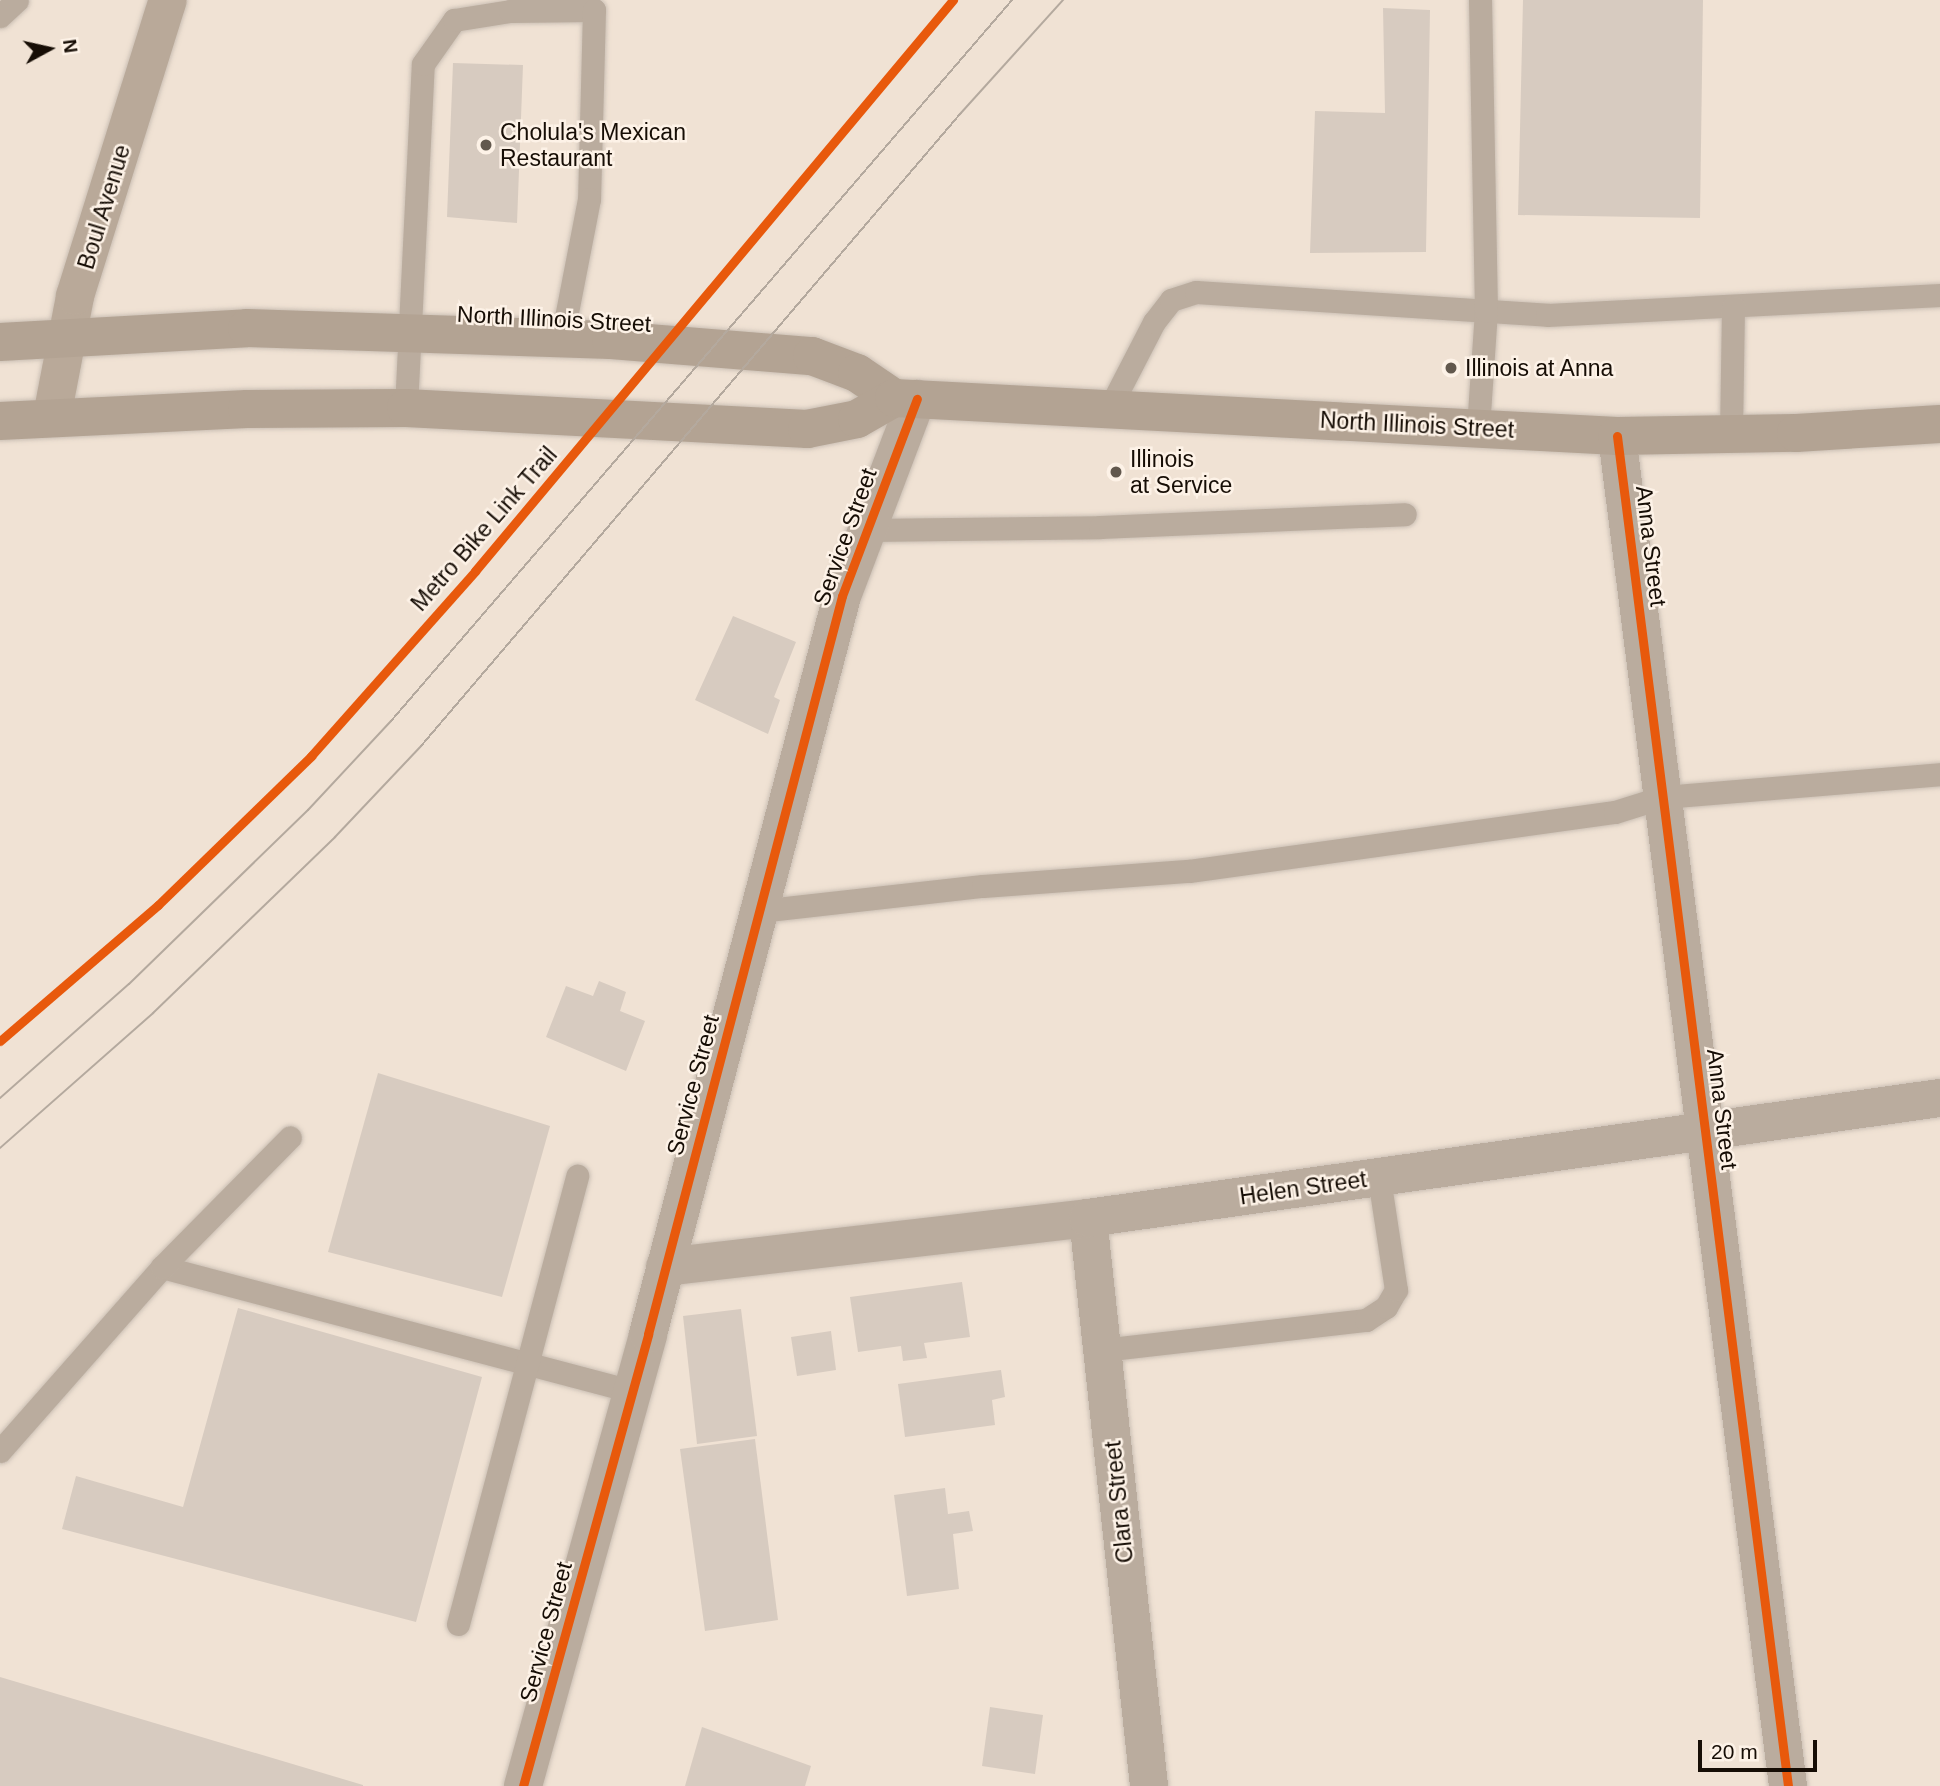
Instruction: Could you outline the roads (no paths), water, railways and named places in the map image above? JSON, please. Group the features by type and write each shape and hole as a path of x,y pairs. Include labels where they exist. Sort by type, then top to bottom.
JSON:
{"main road":[{"name":"North Illinois Street","path":"0,342 68,335 247,328 411,331 562,338 812,356 857,373 906,398 1617,436 1731,434 1940,424"},
{"path":"0,421 52,416 406,408 807,429 857,419 906,398"}],"street":[{"name":"Boul Avenue","path":"52,416 75,296 168,0"},
{"name":"Service Street","path":"523,1786 632,1391 842,596 867,530 906,398"},
{"name":"Anna Street","path":"1617,436 1788,1786"},
{"name":"Helen Street","path":"665,1267 1088,1218 1940,1098"},
{"name":"Clara Street","path":"1088,1218 1149,1786"}],"lane":[{"path":"0,16 17,0"},
{"path":"1478,428 1486,311 1480,0"},
{"path":"406,408 423,64 454,20 510,10 594,10 589,199 562,338"},
{"path":"1109,409 1154,322 1171,300 1196,292 1547,315 1940,295"},
{"path":"1731,434 1733,306"},
{"path":"867,530 1100,527 1405,514"},
{"path":"759,911 983,886 1189,871 1615,811 1663,797 1940,774"},
{"path":"0,1451 163,1267 290,1137"},
{"path":"457,1625 525,1362 577,1176"},
{"path":"1102,1350 1366,1320 1386,1307 1396,1290 1379,1177"},
{"path":"163,1267 632,1391"}],"tram line":[{"path":"0,1098 129,984 308,810 391,721 1012,0"},
{"path":"0,1148 153,1013 335,837 421,746 960,114 1063,0"}],"place":[{"name":"Cholula's Mexican Restaurant","path":"486,145"},
{"name":"Illinois at Anna","path":"1451,368"},
{"name":"Illinois at Service","path":"1116,472"}]}
